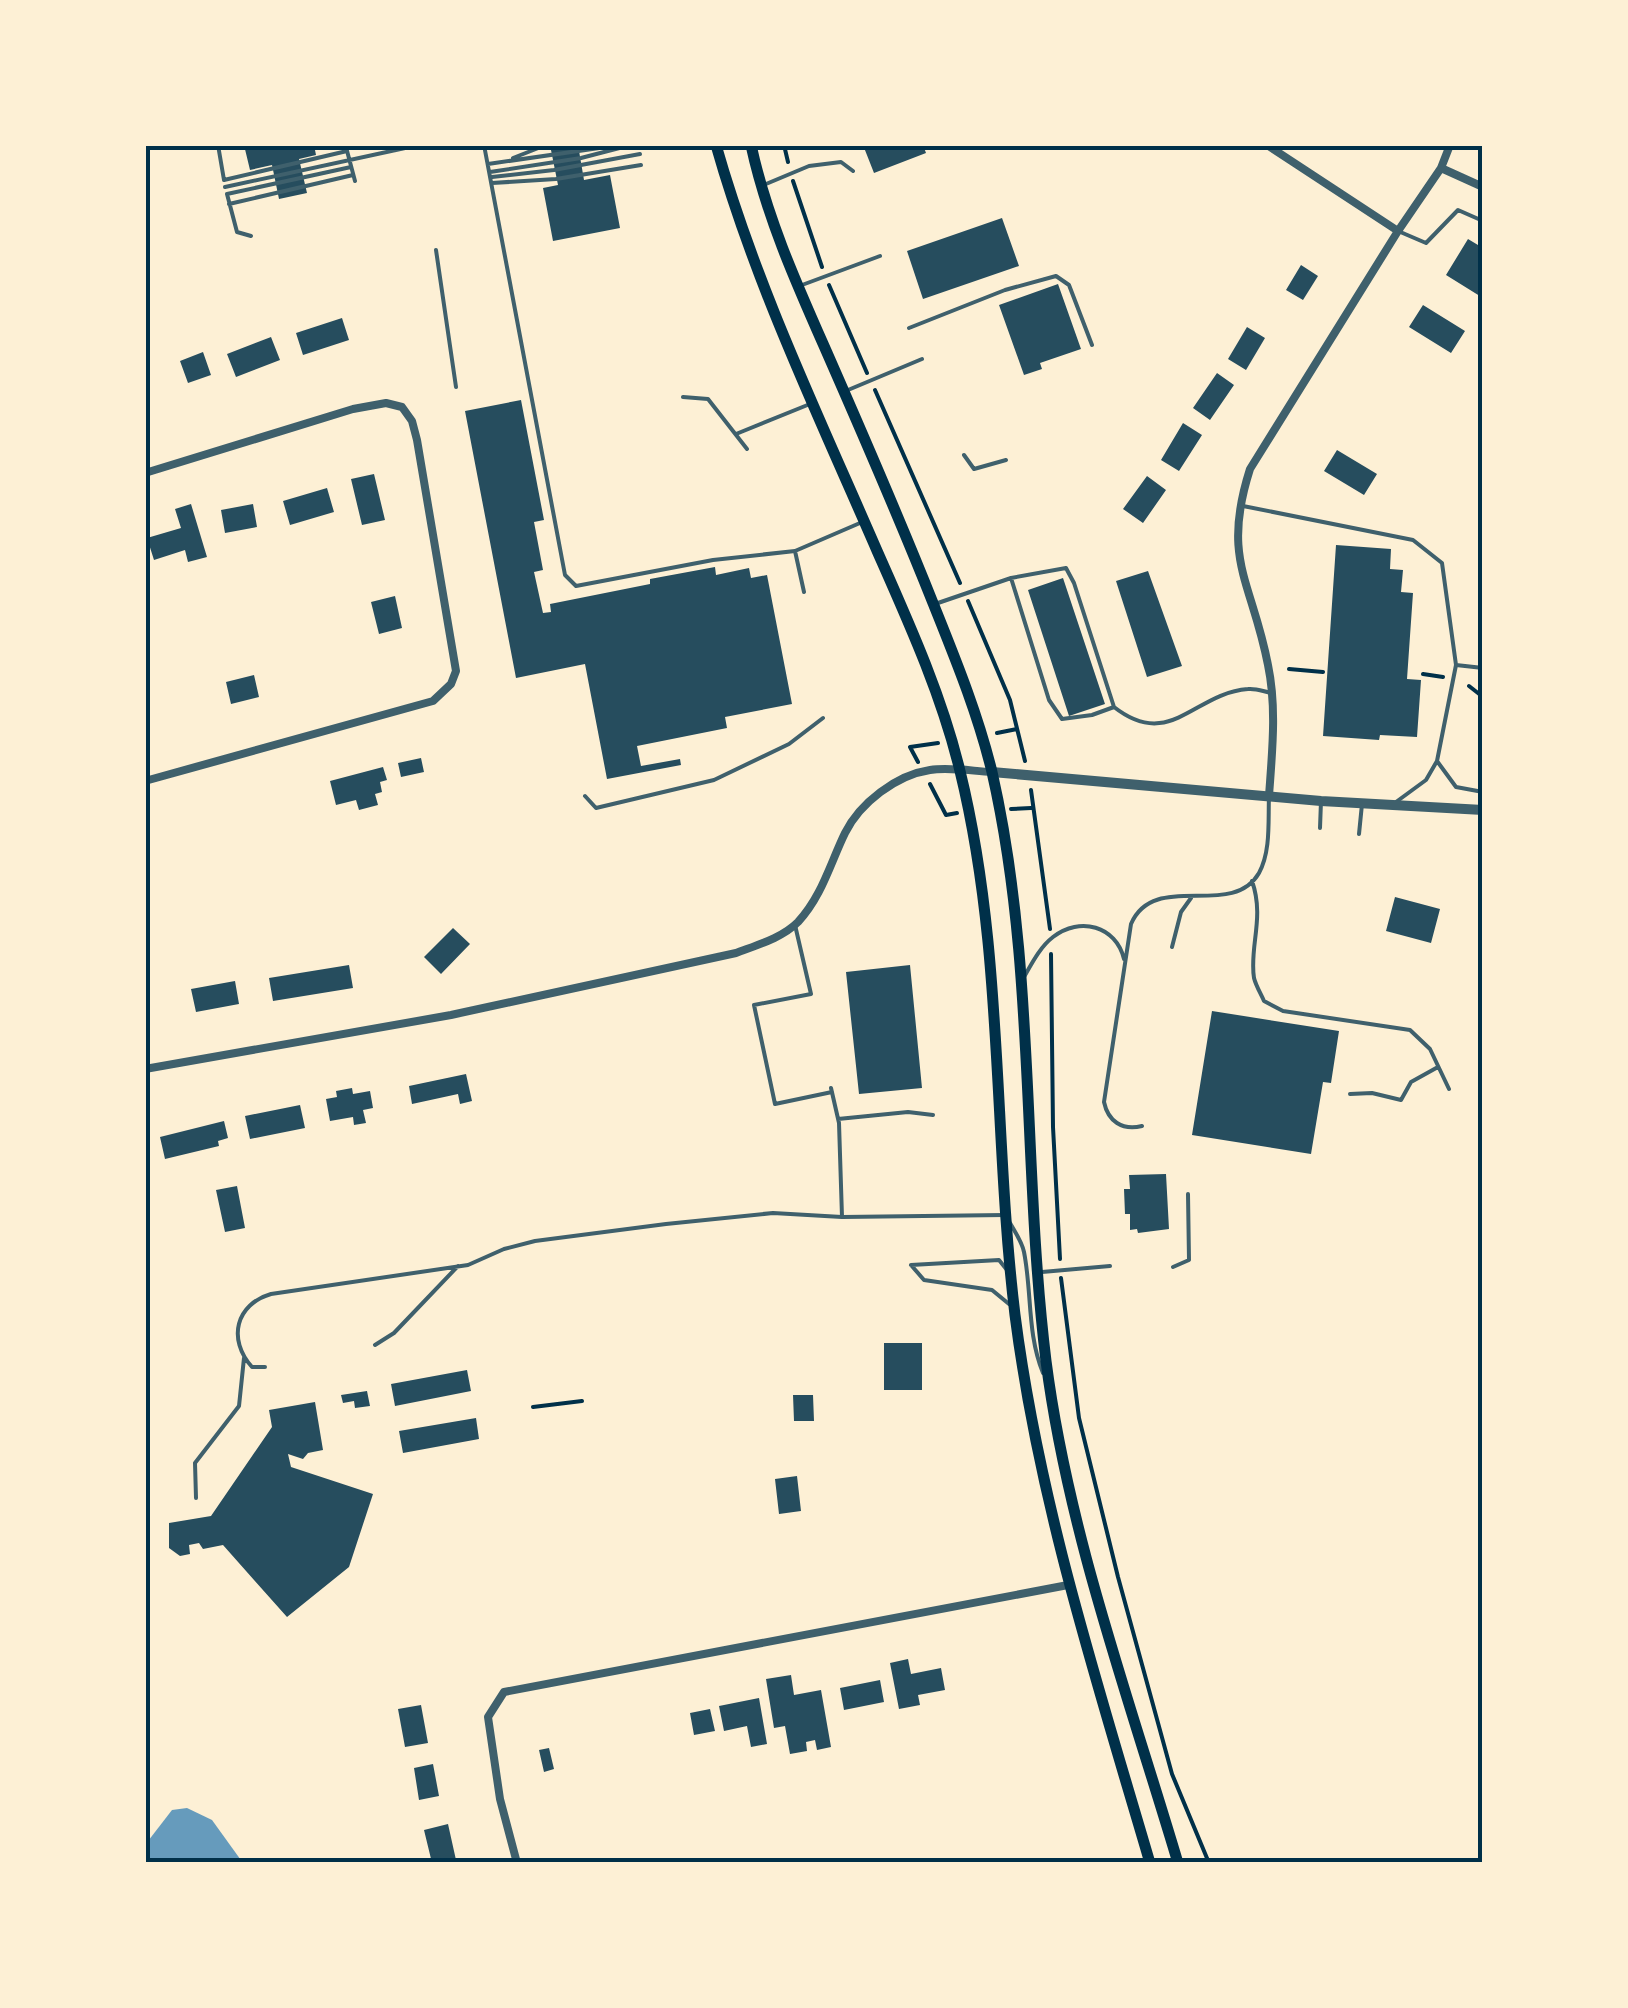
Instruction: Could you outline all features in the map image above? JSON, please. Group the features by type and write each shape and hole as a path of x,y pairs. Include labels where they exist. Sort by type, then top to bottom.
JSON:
{"main road":[{"path":"716,145 748,246 910,627 960,771 982,886 1014,1308 1032,1432 1068,1585 1150,1863"},
{"path":"752,145 762,186 798,286 934,604 992,772 1017,926 1038,1272 1053,1397 1066,1470 1094,1580 1178,1863"}],"street":[{"path":"1267,145 1398,231"},
{"path":"1269,796 1272,693 1268,664 1237,556 1239,506 1250,469 1398,231 1442,168 1450,145"},
{"path":"1442,168 1483,187"},
{"path":"145,473 353,410 386,403 402,406 412,422 456,672 451,684 433,701 145,781"},
{"path":"145,1068 451,1015 736,953 771,940 795,925 815,902 846,830 866,804 910,776 931,770 1483,810"},
{"path":"517,1863 500,1799 488,1716 504,1692 1068,1585"}],"lane":[{"path":"218,145 237,232 251,236"},
{"path":"224,184 419,145"},
{"path":"484,145 565,574 576,586 713,560 796,551 864,522"},
{"path":"507,161 546,145"},
{"path":"488,164 620,145"},
{"path":"491,177 632,145"},
{"path":"224,184 346,149 350,160 354,178 230,204"},
{"path":"491,177 640,154"},
{"path":"762,186 810,166 841,162 852,171"},
{"path":"491,177 556,179 641,165"},
{"path":"227,194 351,167"},
{"path":"1398,231 1426,243 1458,210 1483,221"},
{"path":"436,250 456,387"},
{"path":"798,286 880,256"},
{"path":"909,328 1004,290 1056,276 1070,285 1092,344"},
{"path":"844,392 922,359"},
{"path":"683,397 708,399 747,449"},
{"path":"736,434 814,403"},
{"path":"964,456 974,469 1006,460"},
{"path":"1239,506 1414,540 1442,563 1456,665 1437,761 1426,780 1392,805"},
{"path":"796,551 804,592"},
{"path":"934,604 1011,578 1066,568 1114,707 1130,720 1166,724 1208,702 1248,689 1272,693"},
{"path":"1011,578 1049,700 1062,718 1092,715 1114,707"},
{"path":"1456,665 1483,668"},
{"path":"585,796 596,808 714,780 789,744 823,718"},
{"path":"1437,761 1456,787 1483,792"},
{"path":"1142,1126 1116,1124 1104,1102 1131,924 1139,909 1153,899 1227,892 1252,882 1265,857 1269,796"},
{"path":"1320,828 1321,801"},
{"path":"1358,834 1362,803"},
{"path":"1252,882 1258,925 1254,978 1264,1001 1283,1011 1410,1030 1430,1050 1448,1089"},
{"path":"1172,947 1181,912 1191,898"},
{"path":"795,925 811,994 754,1005 775,1104 832,1090 838,1118 842,1217"},
{"path":"1021,981 1051,939 1077,927 1090,926 1108,932 1120,945 1125,964"},
{"path":"1350,1094 1372,1092 1401,1100 1411,1082 1438,1066"},
{"path":"838,1118 908,1112 933,1115"},
{"path":"1173,1268 1189,1260 1188,1194"},
{"path":"196,1498 195,1463 239,1406 244,1358 239,1316 256,1298 458,1266 534,1241 656,1225 773,1213 842,1217 1006,1215 1024,1248 1036,1357 1053,1397"},
{"path":"1012,1276 998,1260 912,1265 924,1280 992,1290 1014,1308"},
{"path":"375,1345 394,1333 458,1266"},
{"path":"1038,1272 1110,1266"},
{"path":"244,1358 252,1366 265,1366"}],"path":[{"path":"1289,669 1323,672"},
{"path":"1422,674 1443,678"},
{"path":"1469,686 1483,697"},
{"path":"534,1407 582,1401"}],"water":[{"path":"187,1808 212,1820 243,1863 145,1863 145,1845 172,1810"}],"building":[{"path":"244,145 314,145 316,155 299,159 307,193 279,199 272,165 250,170"},
{"path":"550,145 578,145 584,180 610,175 620,228 553,241 543,188 558,185"},
{"path":"863,145 923,145 926,153 874,173"},
{"path":"1002,218 1019,266 923,299 907,251"},
{"path":"1468,239 1483,248 1483,298 1446,275"},
{"path":"1301,265 1318,276 1303,300 1286,290"},
{"path":"1058,284 1081,349 1040,363 1042,369 1024,375 999,305"},
{"path":"1423,305 1465,331 1451,353 1409,327"},
{"path":"342,318 349,340 303,355 296,333"},
{"path":"1247,327 1265,338 1246,370 1228,359"},
{"path":"271,337 280,360 236,377 227,354"},
{"path":"203,352 211,375 188,383 180,361"},
{"path":"1217,373 1234,385 1210,420 1193,408"},
{"path":"521,400 544,520 534,522 543,570 534,572 543,613 551,612 550,604 650,584 650,579 715,567 716,575 749,568 751,578 767,575 792,704 725,717 727,728 637,746 641,766 680,759 681,765 607,779 585,664 516,678 465,411"},
{"path":"1183,423 1202,435 1179,471 1161,460"},
{"path":"1337,450 1377,474 1364,495 1324,471"},
{"path":"374,474 385,520 362,525 351,479"},
{"path":"1147,476 1166,490 1143,523 1123,509"},
{"path":"327,488 334,512 290,525 283,501"},
{"path":"191,504 207,557 188,562 185,550 154,560 147,538 181,528 175,509"},
{"path":"253,504 257,527 225,533 221,510"},
{"path":"1336,545 1391,549 1390,569 1403,570 1401,592 1413,593 1407,679 1421,680 1417,737 1380,735 1379,740 1323,736"},
{"path":"1148,571 1182,666 1147,677 1116,581"},
{"path":"1063,578 1105,704 1069,716 1028,590"},
{"path":"395,596 402,628 379,634 371,602"},
{"path":"254,675 259,697 231,704 226,682"},
{"path":"421,758 424,772 401,777 398,763"},
{"path":"383,767 387,780 380,782 382,792 375,794 378,805 359,810 356,800 336,805 330,781"},
{"path":"1395,897 1440,909 1431,943 1386,931"},
{"path":"453,928 470,944 441,974 424,957"},
{"path":"349,965 353,988 273,1001 269,978"},
{"path":"910,965 922,1088 859,1094 846,972"},
{"path":"235,981 239,1004 196,1012 191,989"},
{"path":"1212,1011 1339,1031 1331,1083 1323,1082 1311,1154 1192,1135"},
{"path":"466,1074 472,1101 460,1104 458,1094 412,1104 409,1086"},
{"path":"352,1088 353,1094 370,1091 373,1108 363,1110 366,1123 354,1125 353,1117 330,1121 326,1099 337,1097 336,1091"},
{"path":"300,1105 305,1128 250,1139 245,1116"},
{"path":"224,1121 228,1138 218,1141 219,1146 165,1159 160,1137"},
{"path":"1166,1174 1169,1229 1138,1233 1137,1229 1130,1230 1124,1189 1130,1189 1129,1175"},
{"path":"237,1186 245,1228 225,1232 216,1190"},
{"path":"884,1343 922,1343 922,1390 884,1390"},
{"path":"467,1370 471,1391 395,1406 391,1384"},
{"path":"367,1391 370,1406 355,1408 354,1401 343,1403 341,1395"},
{"path":"793,1395 813,1395 814,1421 794,1421"},
{"path":"315,1402 323,1450 308,1453 303,1459 288,1454 291,1467 373,1494 349,1567 287,1617 223,1545 203,1549 199,1543 189,1545 190,1554 180,1556 169,1548 169,1523 211,1516 272,1427 269,1410"},
{"path":"476,1418 479,1439 403,1453 399,1431"},
{"path":"797,1476 801,1511 779,1514 775,1479"},
{"path":"908,1659 911,1674 941,1668 945,1690 918,1695 920,1705 899,1709 890,1663"},
{"path":"791,1675 794,1695 821,1690 831,1747 817,1750 815,1740 806,1742 807,1751 790,1754 785,1726 774,1728 766,1679"},
{"path":"880,1680 884,1702 844,1710 840,1688"},
{"path":"759,1698 767,1744 751,1747 747,1726 724,1731 719,1706"},
{"path":"421,1705 428,1743 405,1747 398,1709"},
{"path":"710,1709 715,1731 694,1735 690,1713"},
{"path":"549,1748 554,1769 544,1772 539,1750"},
{"path":"433,1764 439,1796 419,1800 414,1768"},
{"path":"448,1824 456,1860 432,1863 424,1830"}]}
